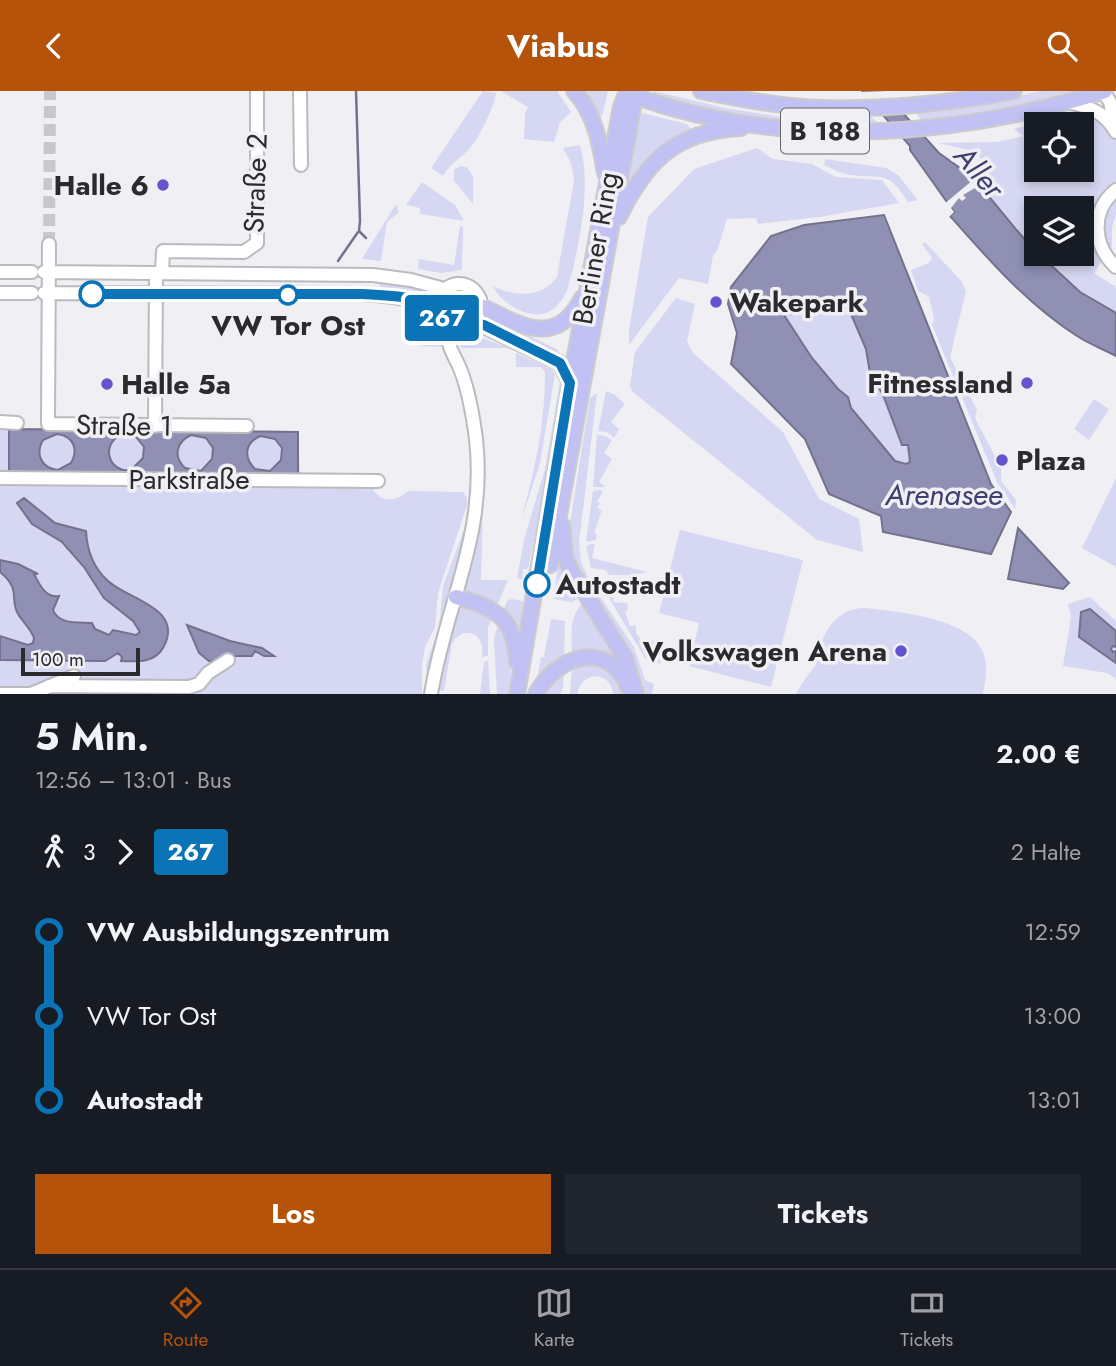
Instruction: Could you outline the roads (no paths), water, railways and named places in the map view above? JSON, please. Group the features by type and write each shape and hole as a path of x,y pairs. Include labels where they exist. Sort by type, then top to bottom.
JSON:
{"main road":[{"path":"574,91 596,128 607,183"},
{"name":"B 188","path":"701,91 790,106 864,108 910,106 1014,91"},
{"name":"B 188","path":"629,92 703,116 766,127 839,132 928,128 1003,118 1103,91"},
{"name":"Berliner Ring","path":"521,692 570,383 607,183 629,92"},
{"name":"Berliner Ring","path":"521,692 560,510 611,234 629,92"},
{"path":"611,234 632,189 658,158 697,135 723,129 766,127"},
{"path":"481,306 525,327 548,329 570,317 589,284"},
{"path":"468,324 484,325 560,363 570,383"},
{"path":"560,510 565,556 586,598 625,658 633,694"},
{"path":"456,597 491,608 505,621 515,641 521,692"},
{"path":"536,694 547,675 568,661 587,658 610,663 624,677 633,694"}],"street":[{"name":"Straße 2","path":"159,273 163,251 244,252 257,243 257,91"},
{"path":"300,91 301,165"},
{"path":"1103,91 1110,102 1116,131"},
{"path":"1068,102 1091,108 1110,121 1116,131"},
{"path":"1116,190 1106,199 1097,231 1100,248 1116,268"},
{"path":"42,293 42,272 49,244"},
{"path":"0,272 373,275 444,289"},
{"path":"155,426 155,294 159,273"},
{"path":"233,273 234,295"},
{"path":"288,273 288,295"},
{"path":"438,310 440,295 452,284 461,283 477,292 481,306 479,315 458,333 455,355"},
{"path":"0,293 382,295 423,303 438,310 449,332 450,347 455,355 471,412 478,475 468,558 439,655 431,694"},
{"name":"Straße 1","path":"42,293 48,424 247,426"},
{"path":"445,322 454,326 468,324"},
{"path":"0,422 17,422"},
{"name":"Parkstraße","path":"0,478 378,481"},
{"path":"49,686 189,687 199,684 208,673 228,660"},
{"path":"0,694 29,694 74,676"}],"water":[{"path":"862,91 883,91 939,153 970,175 974,183 1024,238 1024,266 1052,266 1080,292 1116,313 1116,356 1059,324 1025,296 994,265 950,216 954,212 910,150 910,146"},
{"name":"Arenasee","path":"884,215 991,484 1011,512 991,554 883,532 881,516 829,494 805,439 731,364 737,333 728,304 731,287 771,236 804,225","holes":["848,307 866,349 870,373 883,395 902,445 908,445 910,462 906,464 895,461 851,408 848,397 812,358 784,315"]},
{"path":"9,429 298,432 298,476 9,474","holes":["57,434 71,440 74,448 71,463 58,470 47,466 40,455 43,440","122,434 136,437 144,447 143,458 131,470 123,470 112,463 109,451 115,439","191,435 206,438 213,448 212,459 201,471 185,468 181,464 178,450","260,436 275,439 282,448 281,460 270,471 255,469 249,460 247,451"]},
{"path":"24,498 55,523 86,531 92,558 102,575 115,587 160,613 166,622 168,633 161,652 146,660 134,661 121,661 122,657 118,653 105,661 0,660 0,636 28,645 33,643 34,638 18,614 11,584 0,572 0,560 18,564 38,574 34,574 44,590 50,595 59,596 53,610 60,618 69,622 92,623 95,629 109,635 113,630 136,635 140,632 133,621 104,598 84,567 62,542 32,524 17,503"},
{"path":"1018,528 1069,583 1063,589 1008,579"},
{"path":"1090,609 1116,631 1116,647 1111,649 1116,651 1116,663 1079,637 1081,612"},
{"path":"187,625 230,641 262,648 274,656 264,656 255,651 252,656 232,656 216,662 209,661 199,653"}],"waterway":[{"path":"356,91 359,231 366,238"},
{"path":"338,261 358,232"}],"tunnel":[{"path":"49,244 50,91"}],"place":[{"name":"Halle 6","path":"163,185"},
{"name":"VW Tor Ost","path":"288,295"},
{"name":"Wakepark","path":"716,302"},
{"name":"Fitnessland","path":"1027,383"},
{"name":"Halle 5a","path":"107,384"},
{"name":"Plaza","path":"1002,460"},
{"name":"Autostadt","path":"537,584"},
{"name":"Volkswagen Arena","path":"901,651"}],"water label":[{"name":"Aller","path":"979,172"}]}
